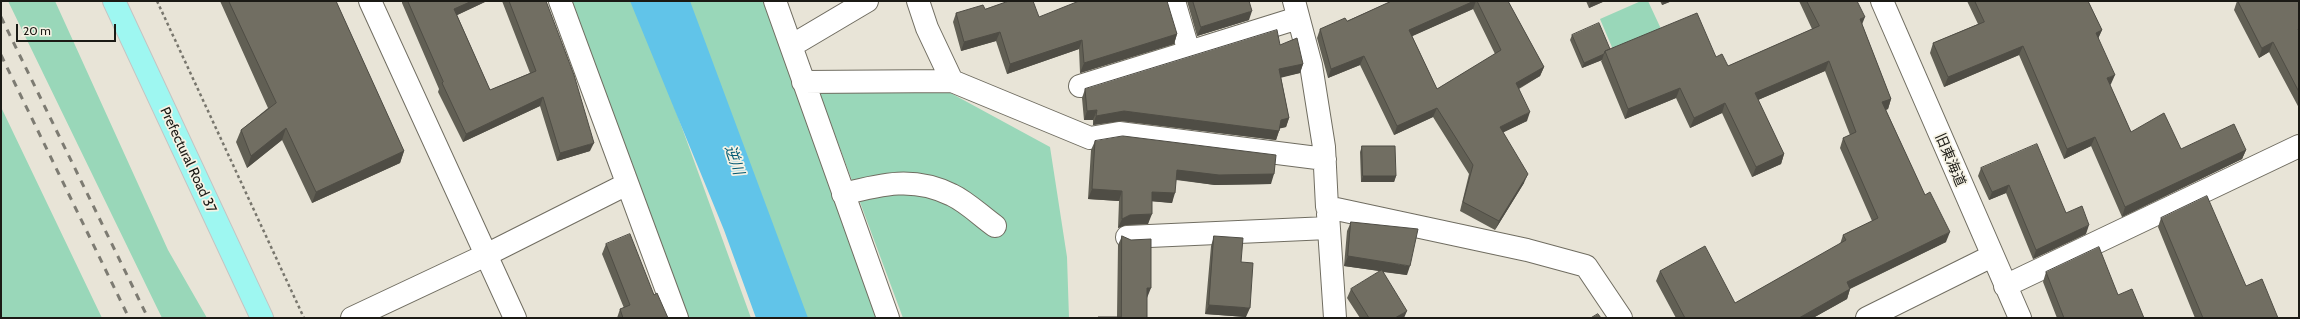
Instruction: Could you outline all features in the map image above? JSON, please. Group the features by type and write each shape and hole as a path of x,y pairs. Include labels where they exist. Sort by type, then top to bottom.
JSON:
{"main road":[{"name":"Prefectural Road 37","path":"114,1 262,318"}],"street":[{"path":"370,1 515,318"},
{"path":"560,1 677,318"},
{"path":"775,1 888,318"},
{"path":"791,46 867,1"},
{"path":"918,1 926,28 952,81"},
{"path":"1174,1 1189,52"},
{"name":"旧東海道","path":"1882,1 2020,318"},
{"path":"1080,86 1189,52 1296,10 1311,65 1325,159 1335,318"},
{"path":"804,82 952,81 1090,138 1119,133 1325,159"},
{"path":"2005,286 2299,146"},
{"path":"843,194 882,184 921,183 953,195 995,226"},
{"path":"352,318 486,255 627,184"},
{"path":"1127,237 1328,217 1527,250 1586,266 1621,318"},
{"path":"1867,318 1992,256"}],"path":[{"path":"157,1 304,318"}],"green space":[{"path":"8,1 55,1 168,250 207,318 162,318"},
{"path":"563,1 636,1 751,318 681,318"},
{"path":"689,1 775,1 888,318 807,318"},
{"path":"1641,1 1648,1 1662,31 1614,52 1600,19"},
{"path":"818,89 945,90 1050,147 1067,257 1069,318 903,318"},
{"path":"1,107 102,318 1,318"}],"water":[{"name":"逆川","path":"630,1 690,1 808,318 756,318 724,230"}],"building":[{"path":"229,1 336,1 404,151 316,192 286,128 251,156 241,130 276,103"},
{"path":"408,1 472,1 454,9 490,90 536,71 509,1 546,1 574,75 594,143 560,153 543,97 466,134 442,83 443,82"},
{"path":"1009,1 1033,1 1039,17 1079,1 1167,1 1177,34 1084,63 1082,40 1010,64 1000,32 964,42 956,13 983,5 985,9"},
{"path":"1193,1 1249,1 1252,11 1201,27"},
{"path":"1392,1 1474,1 1409,30 1437,89 1501,50 1477,1 1508,1 1544,67 1516,83 1530,112 1500,127 1528,174 1499,221 1463,202 1473,165 1437,108 1397,126 1364,56 1331,69 1320,29 1345,18 1347,21"},
{"path":"1807,1 1857,1 1865,17 1860,19 1891,99 1882,102 1925,195 1930,192 1950,232 1847,282 1850,289 1799,318 1685,318 1660,271 1705,246 1735,303 1846,240 1843,235 1878,218 1843,138 1856,132 1829,61 1755,93 1784,154 1756,167 1725,103 1694,118 1680,88 1628,109 1605,51 1697,13 1716,57 1722,54 1728,66 1819,26"},
{"path":"1975,1 2088,1 2102,30 2096,33 2115,75 2107,78 2131,132 2164,113 2181,149 2234,124 2246,150 2125,207 2095,137 2067,149 2023,46 1948,77 1933,43 1984,22"},
{"path":"2238,1 2299,1 2299,92 2273,42 2262,48"},
{"path":"1599,23 1610,49 1605,51 1604,54 1584,63 1572,35"},
{"path":"1277,30 1280,45 1297,38 1303,64 1279,69 1289,118 1281,120 1279,131 1124,111 1096,116 1097,110 1087,111 1085,89"},
{"path":"1123,136 1276,155 1274,174 1219,175 1177,170 1175,193 1152,192 1152,214 1130,215 1122,219 1122,191 1092,189 1095,141"},
{"path":"2037,144 2066,213 2082,206 2089,225 2036,250 2009,185 1992,192 1981,168"},
{"path":"1362,146 1395,146 1396,176 1363,176"},
{"path":"2207,196 2246,286 2262,279 2278,318 2203,318 2161,218"},
{"path":"1351,222 1418,229 1410,266 1348,256"},
{"path":"630,234 654,295 657,293 668,318 623,318 620,309 630,305 606,244"},
{"path":"1122,236 1131,240 1151,239 1151,288 1147,288 1147,318 1098,318 1121,317"},
{"path":"1214,236 1243,238 1241,262 1253,263 1250,308 1209,305"},
{"path":"2099,247 2118,295 2132,289 2144,318 2064,318 2046,272"},
{"path":"1382,270 1407,311 1395,318 1369,318 1351,289"},
{"path":"1598,314 1601,318 1591,318"}],"railway":[{"path":"1,17 148,318"},
{"path":"1,55 129,318"}]}
